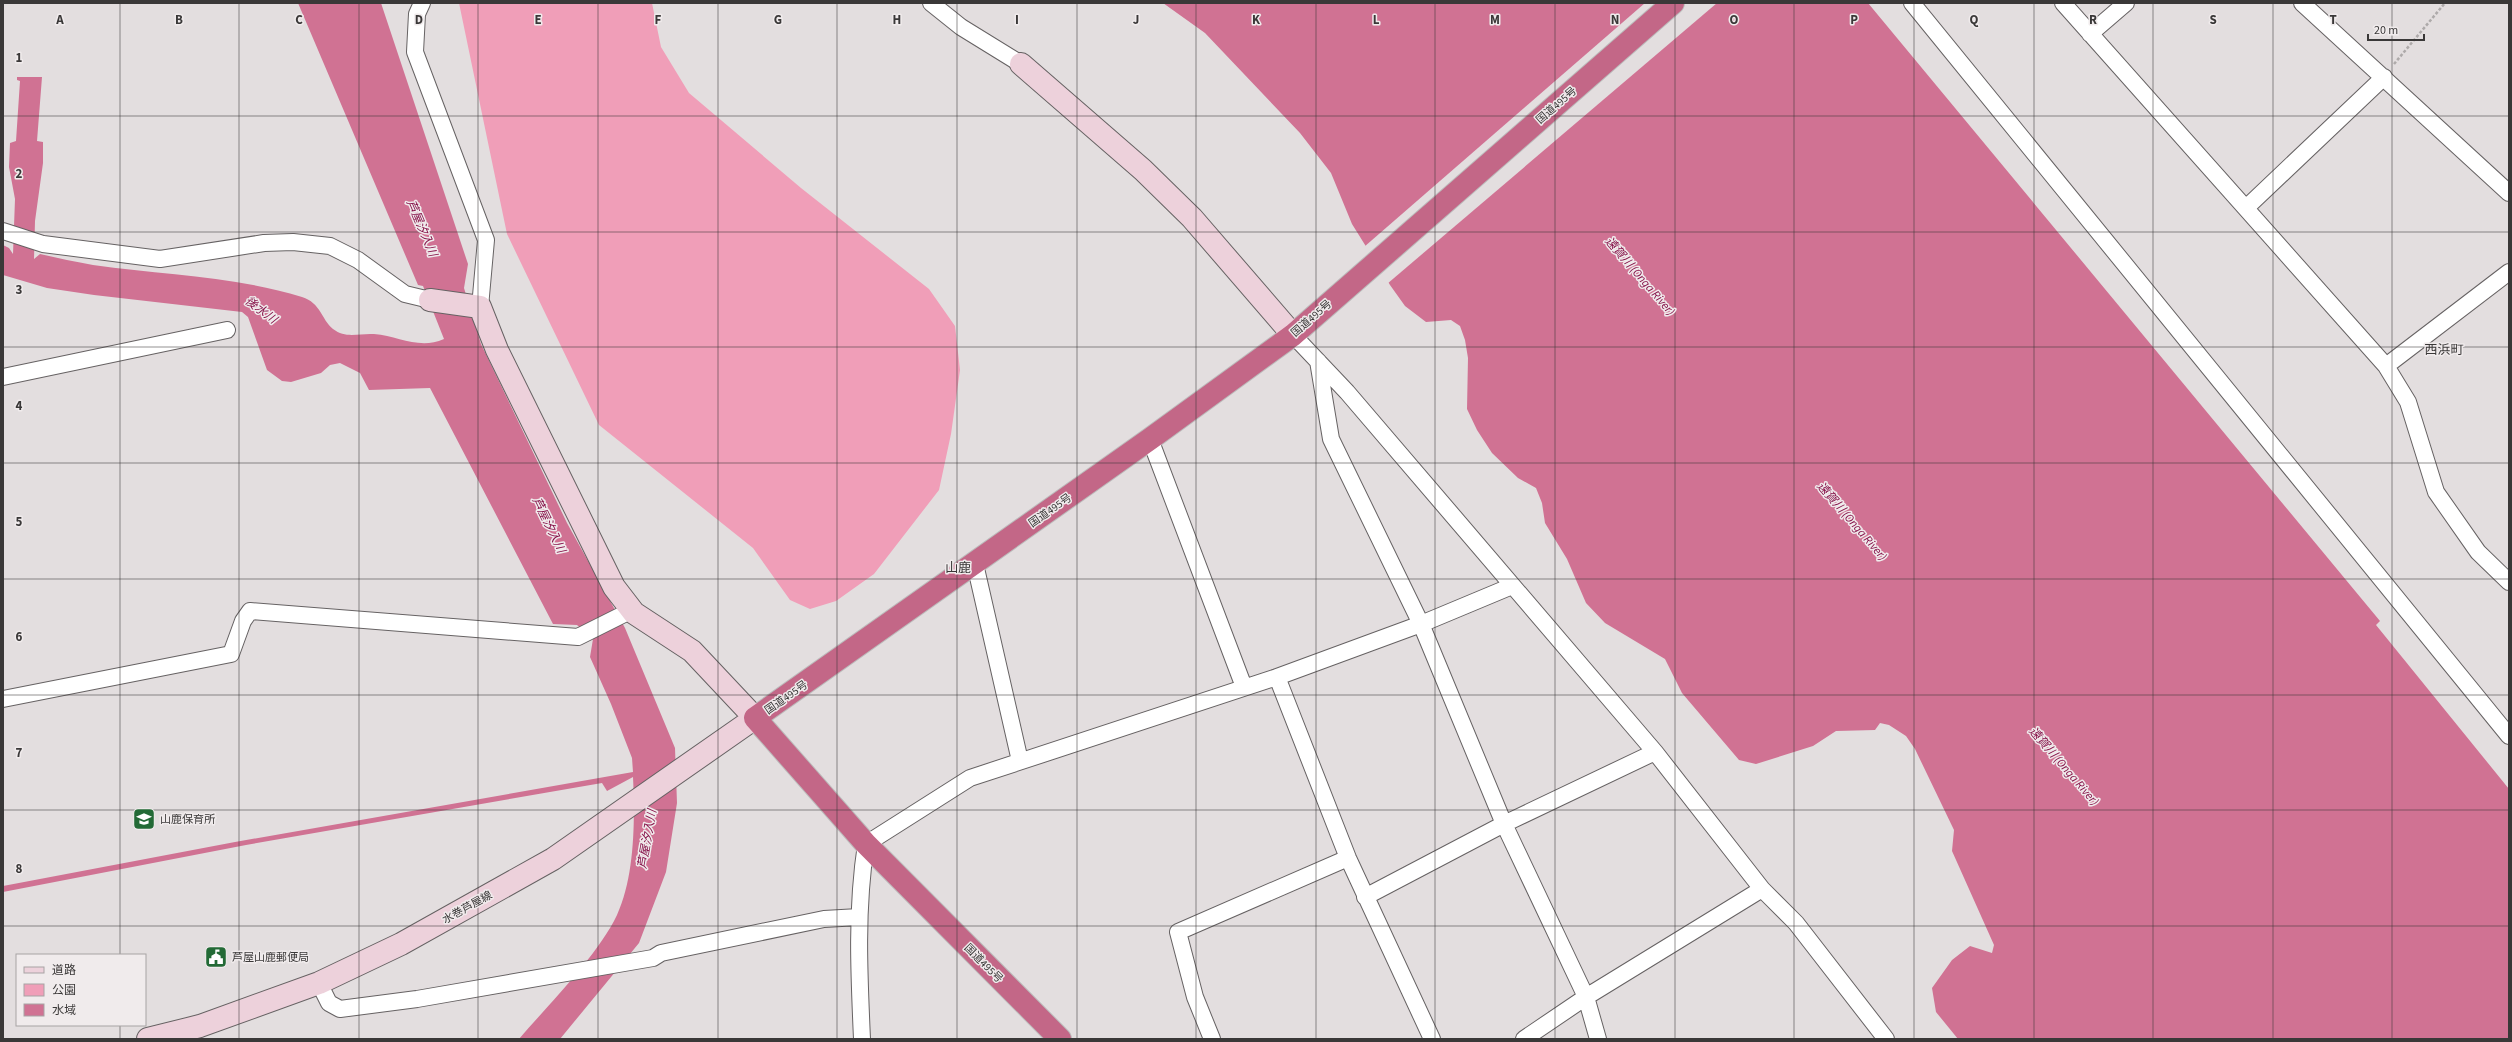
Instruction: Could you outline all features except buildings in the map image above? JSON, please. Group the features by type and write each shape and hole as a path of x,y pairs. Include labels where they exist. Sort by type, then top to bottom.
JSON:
{"highway":[{"name":"国道495号","path":"1060,1039 866,844 755,718 1150,439 1293,334 1673,3"}],"street":[{"path":"422,3 417,14 415,52 486,240 477,307 497,350 614,588 631,612 692,651 755,718"},
{"path":"931,3 961,27 1021,64 1144,170 1192,218 1293,334 1347,392 1655,752 1762,889 1796,923 1886,1039"},
{"path":"1912,3 2509,736"},
{"path":"2063,3 2247,207 2386,366 2408,402 2436,492 2478,552 2509,582"},
{"path":"2090,34 2126,3"},
{"path":"2302,3 2509,193"},
{"path":"2247,207 2384,77"},
{"path":"3,231 43,244 160,259 264,243 293,242 330,246 358,260 405,294 430,300 477,307"},
{"path":"2386,366 2509,272"},
{"path":"3,377 227,330"},
{"path":"1318,362 1331,439 1421,624 1504,824 1586,997 1598,1039"},
{"path":"1150,439 1244,687"},
{"path":"974,564 1020,761"},
{"path":"862,1039 858,945 866,844 970,778 1277,677 1421,624 1512,586"},
{"path":"3,699 231,654 243,621 250,611 578,637 631,612"},
{"path":"1277,677 1348,858 1432,1039"},
{"name":"水巻芦屋線","path":"148,1039 200,1026 319,983 402,944 553,859 629,804 679,772 755,718"},
{"path":"1365,897 1504,824 1655,752"},
{"path":"1212,1039 1195,997 1178,932 1348,858"},
{"path":"1524,1039 1586,997 1762,889"},
{"path":"319,983 329,1003 340,1009 417,998 653,958 661,953 824,919 859,918"}],"path":[{"path":"2384,77 2445,3"}],"green space":[{"path":"459,3 652,3 661,47 689,93 801,188 929,289 955,326 960,370 951,434 939,490 874,574 836,601 810,609 790,600 753,548 599,425 507,234"}],"water":[{"path":"298,3 381,3 468,264 464,288 481,344 567,523 625,628 675,748 677,803 666,872 639,943 560,1039 519,1039 586,963 609,930 617,915 623,900 630,865 634,829 633,777 607,791 602,783 246,845 3,892 3,886 235,842 633,772 632,758 611,704 590,657 593,639 577,625 553,624 430,388 369,390 360,373 340,363 330,365 321,373 291,382 282,381 267,370 248,317 242,312 94,295 47,288 3,275 3,245 9,248 13,254 15,199 9,167 10,143 16,141 20,81 17,80 17,77 42,77 37,141 43,142 43,163 35,221 34,259 40,254 93,265 225,280 251,285 276,290 308,300 317,307 333,329 343,334 383,335 417,343 435,342 444,339 423,286 418,285"},
{"name":"遠賀川 (Onga River)","path":"1163,3 1868,3 2380,621 2376,625 2509,789 2509,1039 1958,1039 1936,1012 1932,988 1952,960 1970,946 1992,953 1994,945 1952,851 1954,830 1915,749 1906,736 1889,725 1880,723 1875,730 1836,731 1813,746 1756,764 1739,760 1682,693 1665,659 1605,623 1586,603 1567,559 1545,523 1542,503 1536,488 1518,478 1492,453 1477,430 1467,409 1468,358 1465,340 1460,326 1451,320 1426,322 1405,306 1352,224 1331,173 1300,133 1205,33"}],"pier":[{"path":"1645,3 1717,3 1387,284 1364,247"}],"place":[{"name":"山鹿保育所","path":"144,819"},
{"name":"芦屋山鹿郵便局","path":"216,957"}],"district":[{"name":"西浜町","path":"2444,349"},
{"name":"山鹿","path":"958,567"}],"water label":[{"name":"芦屋汐入川","path":"422,228"},
{"name":"後水川","path":"261,310"},
{"name":"芦屋汐入川","path":"549,525"},
{"name":"芦屋汐入川","path":"647,839"}]}
